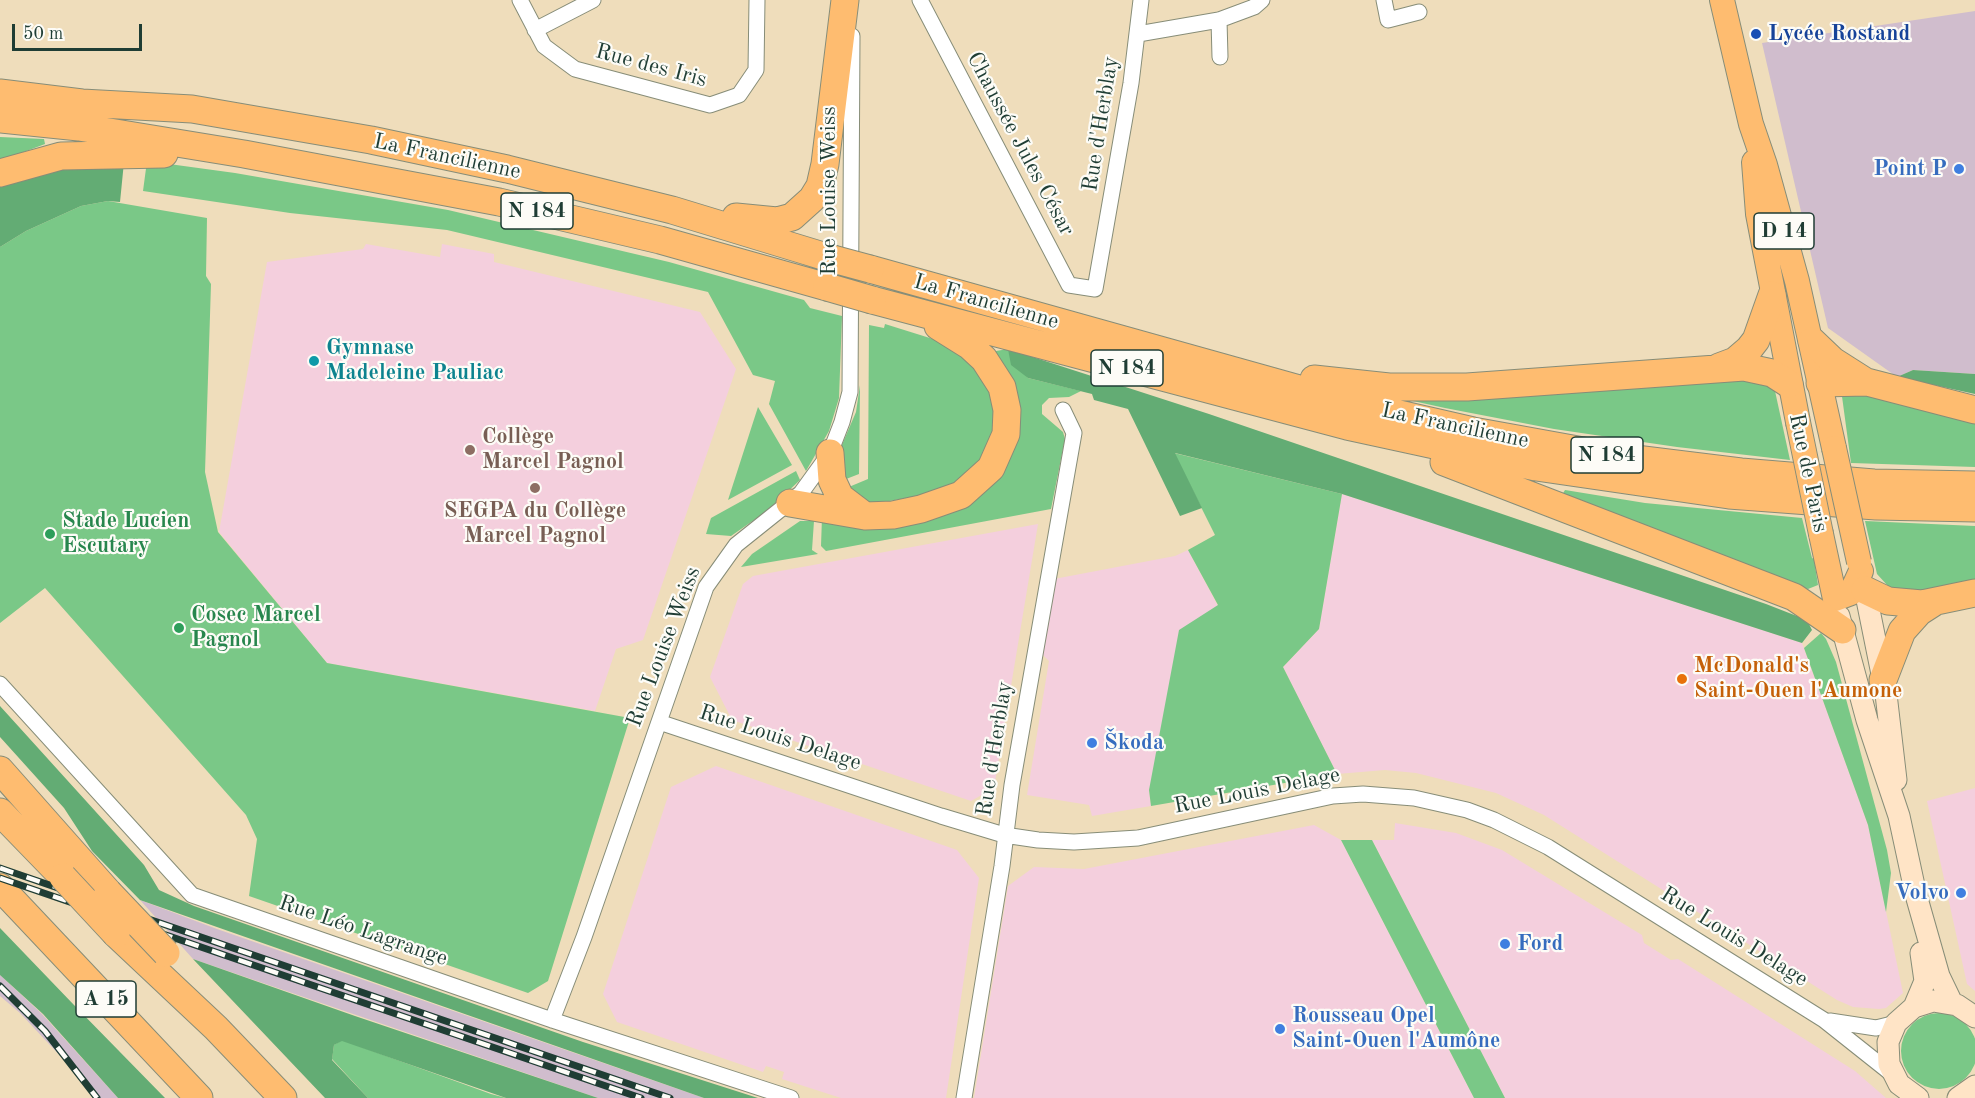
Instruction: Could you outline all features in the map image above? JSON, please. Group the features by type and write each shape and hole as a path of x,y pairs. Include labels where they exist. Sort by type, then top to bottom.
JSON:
{"highway":[{"path":"672,210 777,221 792,217 812,199 820,186 825,164 851,1"},
{"path":"0,83 192,109"},
{"name":"La Francilienne","path":"0,93 82,103 192,109 507,169 672,210 833,259 1342,401 1473,432 1611,456 1798,478 1975,485"},
{"name":"La Francilienne","path":"0,119 79,127 244,154 499,202 660,240 872,300 1347,426 1536,467 1665,487 1817,502 1975,508"},
{"path":"0,173 61,156 244,154"},
{"path":"1714,369 1735,361 1749,349 1759,332 1772,294"},
{"path":"790,503 865,516 921,509 961,495 991,468 1006,434 1007,410 1002,387 984,359 970,346 908,309"},
{"path":"1812,341 1833,361 1867,382 1975,410"},
{"path":"1247,374 1389,387 1467,387 1714,369 1761,369 1778,375 1800,388 1867,382"},
{"path":"1347,426 1794,597 1842,630"},
{"path":"830,453 832,480 840,497 865,516"},
{"path":"1851,571 1888,601 1933,603 1975,592"},
{"path":"1794,597 1835,599"},
{"path":"1883,680 1902,631 1919,612 1933,603"},
{"path":"0,770 108,892 166,953 216,1028"},
{"name":"A 15","path":"0,812 116,934 216,1028 284,1098"},
{"name":"A 15","path":"6,894 199,1098"}],"main road":[{"name":"Rue de Paris","path":"1722,0 1751,124 1779,214 1812,341 1800,388"},
{"name":"Rue de Paris","path":"1728,0 1732,35"},
{"name":"Rue de Paris","path":"1751,124 1758,214 1772,294 1800,388 1815,423 1834,448 1851,571 1883,680 1899,816 1916,895 1939,976 1968,1011"},
{"name":"Rue de Paris","path":"1815,423 1821,534 1851,571"},
{"name":"Rue de Paris","path":"1851,571 1835,599 1867,720 1899,816"},
{"path":"1835,599 1847,596 1851,571"},
{"name":"Rue de Paris","path":"1914,1007 1925,981 1917,934 1916,895"},
{"name":"Rue de Paris","path":"1896,1023 1914,1007 1933,1001 1968,1011"},
{"path":"1896,1023 1887,1048 1892,1074 1903,1088 1918,1098"},
{"path":"1958,1098 1975,1086"}],"street":[{"name":"Rue des Iris","path":"520,0 544,46 575,69 710,105 739,95 756,70 757,0"},
{"path":"535,30 593,0"},
{"name":"Chaussée Jules César","path":"920,0 1069,285 1095,289"},
{"name":"Rue d'Herblay","path":"1095,289 1138,34 1141,0"},
{"path":"1138,34 1219,20 1254,7 1262,0"},
{"path":"1384,0 1388,20 1419,12"},
{"name":"Rue Louise Weiss","path":"552,1020 584,938 698,608 712,576 736,544 790,503 809,483 830,453 843,422 850,392 851,1"},
{"path":"1219,20 1220,57"},
{"name":"Rue d'Herblay","path":"964,1098 1004,835 1058,510 1074,433 1063,410"},
{"name":"Rue Léo Lagrange","path":"0,684 192,895 552,1020 791,1098"},
{"name":"Rue Louis Delage","path":"659,722 1004,835 1074,842 1138,838 1333,796 1363,794 1440,803 1494,820 1548,847 1824,1020 1892,1074"},
{"path":"1824,1020 1876,1028 1896,1023"}],"shaded area":[{"path":"1975,11 1975,374 1913,370 1897,377 1828,328 1762,43"},
{"name":"Collège Marcel Pagnol","path":"366,244 440,257 442,244 494,254 494,262 700,312 736,369 643,640 616,649 595,711 327,663 219,532 267,262 363,249"},
{"path":"1342,494 1802,643 1868,825 1903,993 1886,1008 1879,1009 1853,1007 1837,1000 1544,815 1496,793 1416,773 1385,770 1337,774 1283,667 1319,629"},
{"path":"1038,524 994,788 971,801 732,720 710,677 743,584 753,576"},
{"path":"1188,550 1218,606 1149,790 1151,806 1092,816 1089,805 1027,795 1049,661 1042,654 1054,579 1175,556"},
{"path":"716,766 957,850 979,878 946,1098 841,1098 782,1079 784,1072 766,1066 763,1072 617,1022 603,994 671,787"},
{"name":"Volvo","path":"1975,788 1975,991 1967,984 1927,801"},
{"path":"1395,823 1456,833 1502,850 1642,935 1644,943 1671,960 1678,959 1855,1071 1886,1098 1505,1098 1372,840 1394,840"},
{"path":"1314,825 1341,840 1474,1098 974,1098 1008,886 1034,867 1084,869"},
{"path":"140,900 217,929 704,1098 598,1098 193,959"},
{"path":"0,975 42,1014 118,1098 94,1098 79,1076 20,1013 0,996"}],"green space":[{"path":"0,137 44,139 45,144 0,161"},
{"path":"147,161 235,173 448,210 669,262 804,300 810,308 842,316 839,398 829,431 806,471 769,404 775,381 753,375 708,292 447,230 290,213 143,191"},
{"path":"124,162 120,202 108,201 81,206 26,231 0,247 0,187 29,174"},
{"path":"108,201 207,218 206,276 211,284 205,472 218,532 327,663 630,718 548,981 528,993 249,896 257,839 246,815 45,588 0,623 0,247 26,231 81,206"},
{"path":"885,324 933,339 971,362 992,393 996,424 983,459 952,485 923,495 867,505 844,489 868,479 869,325 884,328"},
{"path":"1008,349 1028,378 1081,391 1069,397 1049,398 1042,405 1042,414 1063,432 1065,439 1051,509 826,551 821,546 822,517 861,526 864,530 879,530 1005,468 990,352"},
{"path":"1008,349 1209,414 1766,604 1807,620 1812,630 1802,643 1342,494 1175,453 1202,508 1180,516 1128,409 1094,400 1092,394 1028,378 1011,365"},
{"path":"1913,370 1975,374 1975,394 1897,377"},
{"path":"1741,380 1767,384 1775,391 1790,460 1677,447 1554,429 1413,401 1412,397"},
{"path":"860,385 859,474 841,481 841,447 856,412"},
{"path":"1841,389 1975,423 1975,467 1851,463"},
{"path":"758,407 792,465 728,500"},
{"path":"1174,453 1342,494 1319,629 1283,667 1337,774 1151,806 1149,790 1179,630 1218,605 1188,550 1215,535"},
{"path":"796,471 800,480 767,511 731,536 706,534 711,518"},
{"path":"1565,490 1645,503 1802,518 1814,559 1818,585 1808,589 1796,586 1562,495"},
{"path":"800,521 814,521 812,550 818,554 741,567 752,554"},
{"path":"1865,521 1975,526 1975,581 1931,592 1901,592 1888,586 1877,574"},
{"path":"1821,633 1836,662 1887,850 1891,873 1886,912 1868,825 1804,648"},
{"path":"0,706 144,865 159,890 194,906 583,1042 758,1098 704,1098 140,900 92,851 64,808 0,737"},
{"path":"1341,840 1372,840 1505,1098 1474,1098"},
{"path":"0,928 165,1098 118,1098 43,1014 0,975"},
{"path":"193,959 598,1098 506,1098 342,1041 334,1045 332,1060 368,1098 325,1098"},
{"path":"1947,1013 1960,1019 1971,1030 1977,1043 1975,1066 1960,1083 1947,1089 1931,1089 1918,1083 1903,1066 1901,1043 1907,1030 1924,1015"},
{"path":"342,1040 506,1098 368,1098 332,1059 334,1045"}],"railway":[{"path":"0,868 670,1098"},
{"path":"0,878 641,1098"},
{"path":"0,986 45,1031 97,1098"}],"place":[{"name":"Lycée Rostand","path":"1756,34"},
{"name":"Point P","path":"1959,169"},
{"name":"Gymnase Madeleine Pauliac","path":"314,361"},
{"name":"Collège Marcel Pagnol","path":"470,450"},
{"name":"SEGPA du Collège Marcel Pagnol","path":"535,488"},
{"name":"Stade Lucien Escutary","path":"50,534"},
{"name":"Cosec Marcel Pagnol","path":"179,628"},
{"name":"McDonald's Saint-Ouen l'Aumone","path":"1682,679"},
{"name":"Škoda","path":"1092,743"},
{"name":"Volvo","path":"1961,893"},
{"name":"Ford","path":"1505,944"},
{"name":"Rousseau Opel Saint-Ouen l'Aumône","path":"1280,1029"}]}
